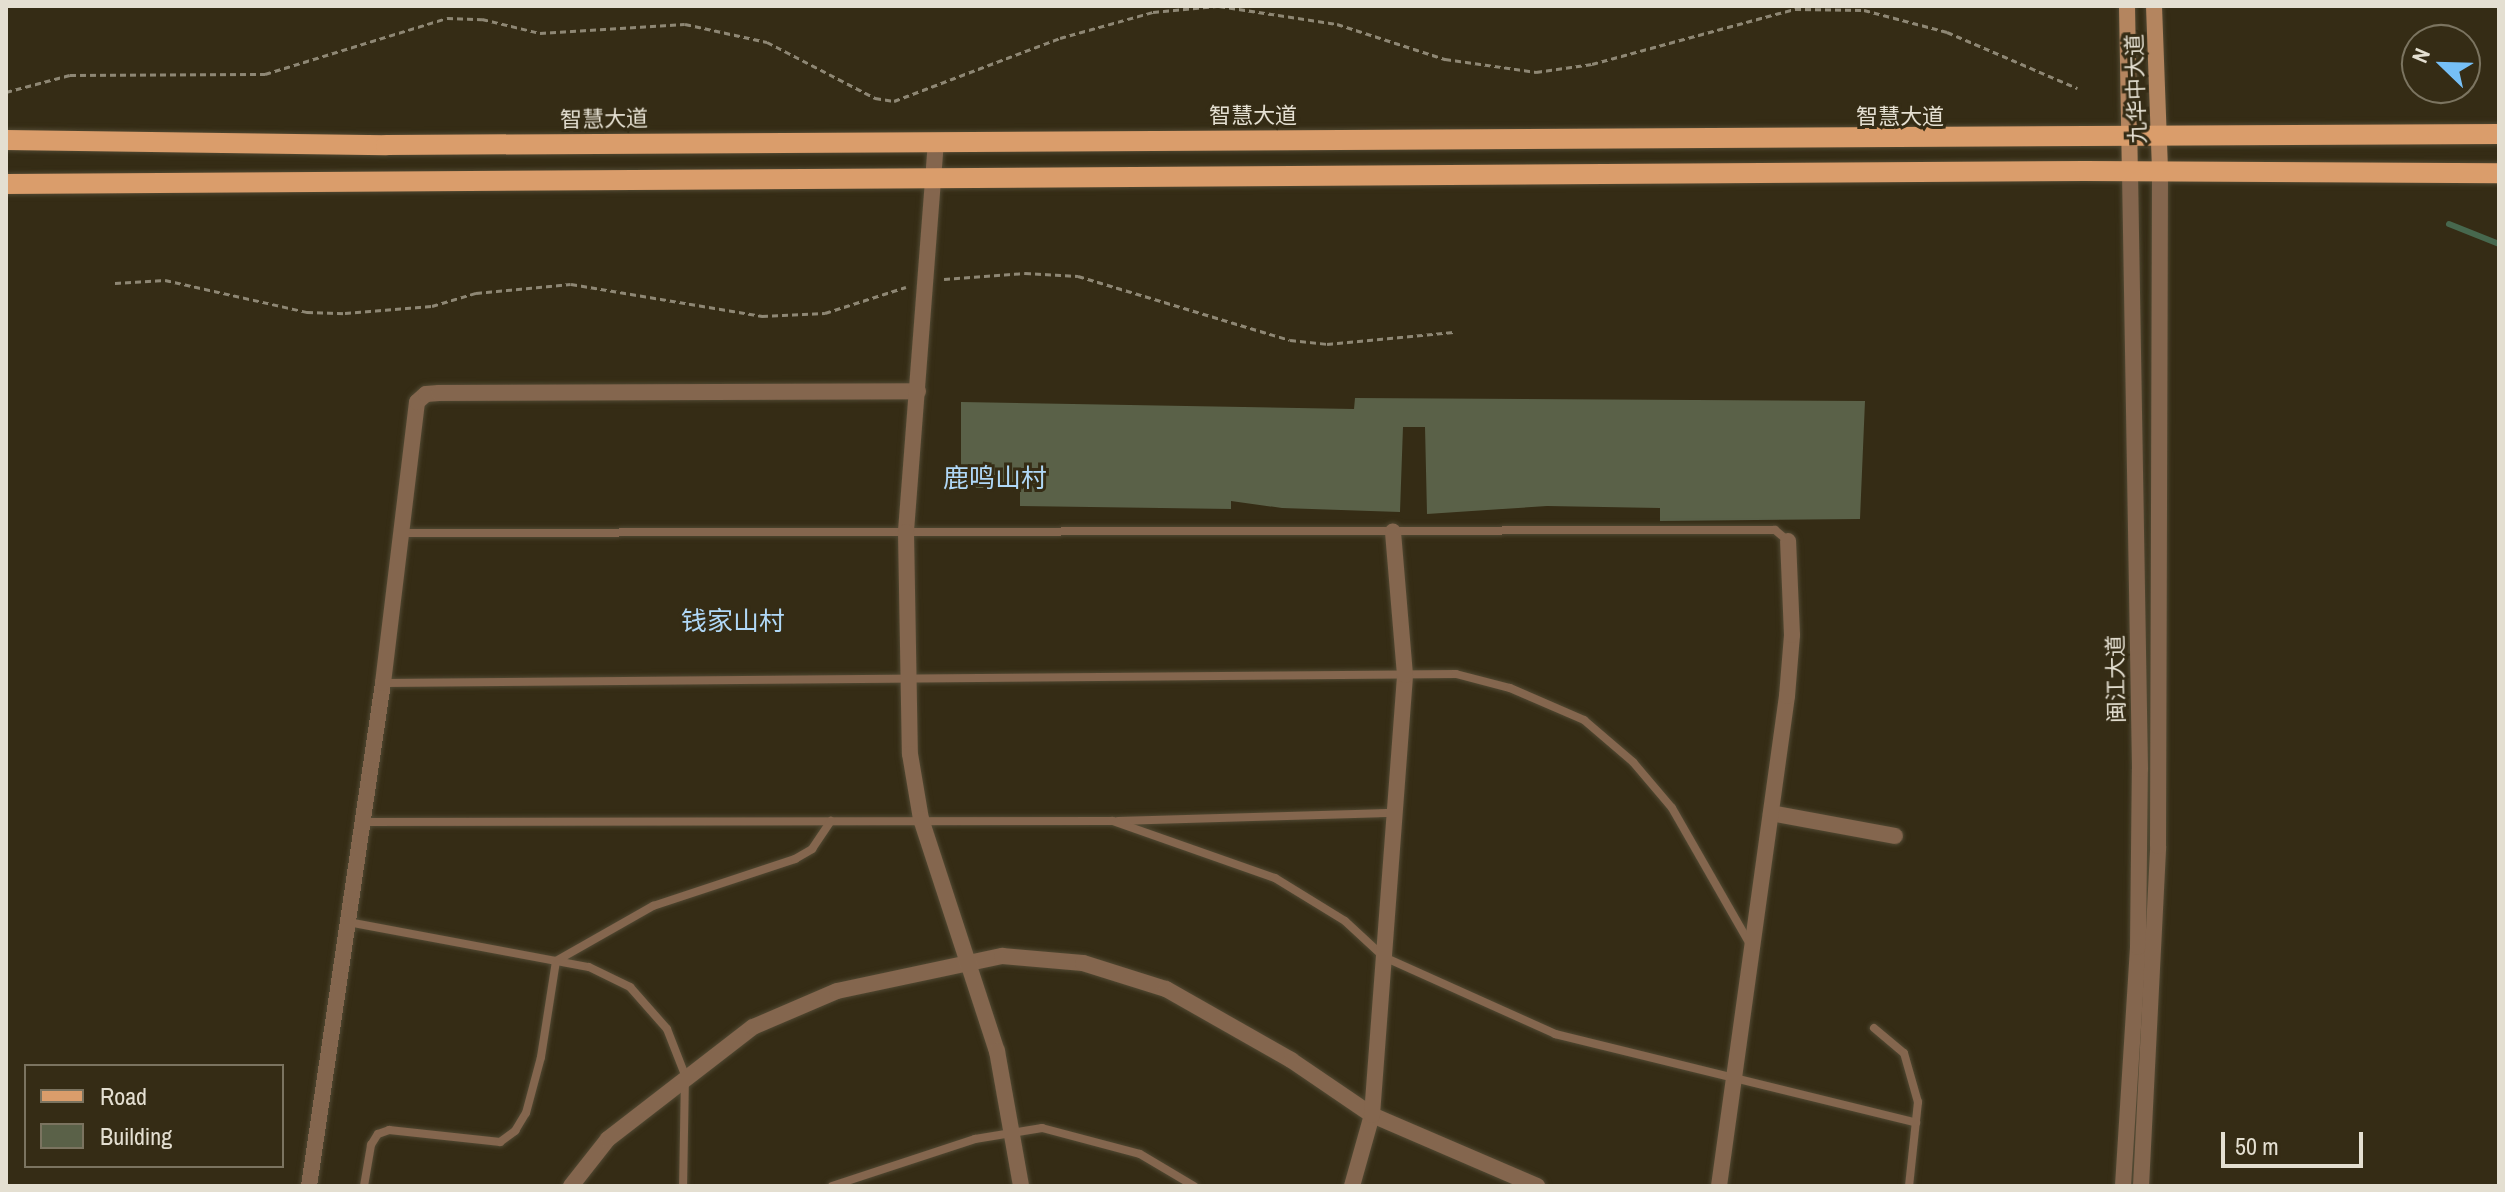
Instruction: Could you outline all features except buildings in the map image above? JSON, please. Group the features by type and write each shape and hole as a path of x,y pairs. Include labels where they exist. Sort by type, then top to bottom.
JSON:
{"main road":[{"name":"九华中大道","path":"2127,6 2130,170"},
{"name":"九华中大道","path":"2154,6 2160,171"},
{"name":"智慧大道","path":"6,140 371,145 2499,134"},
{"path":"6,184 935,182 2130,170 2499,173"}],"street":[{"path":"936,141 906,532 910,754 921,819 997,1051 1021,1186"},
{"name":"闽江大道","path":"2123,1186 2138,947 2140,769 2130,170"},
{"name":"闽江大道","path":"2141,1186 2158,846 2160,171"},
{"path":"309,1186 383,683 417,402 426,394 918,391"},
{"path":"1352,1186 1372,1115 1405,675 1393,531"},
{"path":"1719,1186 1771,813 1792,635 1788,541"},
{"path":"1771,813 1895,836"},
{"path":"571,1186 608,1139 685,1075 753,1027 801,1004 875,981 1002,956 1083,963 1152,983 1217,1016 1372,1115 1537,1186"}],"lane":[{"path":"402,533 1775,530 1788,541"},
{"path":"383,683 1456,674 1510,688 1584,720 1633,762 1672,808 1752,947"},
{"path":"362,822 1113,821 1395,813"},
{"path":"556,961 653,906 795,859 812,849 831,821"},
{"path":"1113,821 1275,878 1345,921 1384,957 1555,1034 1916,1123"},
{"path":"348,922 589,967 630,987 667,1029 685,1075 683,1186"},
{"path":"364,1186 371,1145 378,1134 389,1130 500,1142 515,1131 526,1113 541,1057 556,961"},
{"path":"1874,1028 1904,1053 1918,1102 1909,1186"},
{"path":"832,1186 1013,1132 1042,1128 1107,1144 1164,1164 1194,1186"}],"path":[{"path":"6,92 70,75 265,74 447,18 482,19 540,33 685,24 767,42 861,92 894,101 1060,38 1153,12 1218,6 1337,24 1445,59 1536,72 1592,64 1795,9 1864,10 1947,32 2077,88"},
{"path":"115,283 165,280 307,312 345,313 432,306 531,285 571,284 762,316 825,313 927,281 1025,273 1078,276 1233,325 1327,344 1453,332"}],"waterway":[{"path":"2449,224 2499,244"}],"district":[{"name":"鹿鸣山村","path":"995,478"},
{"name":"钱家山村","path":"733,621"}]}
